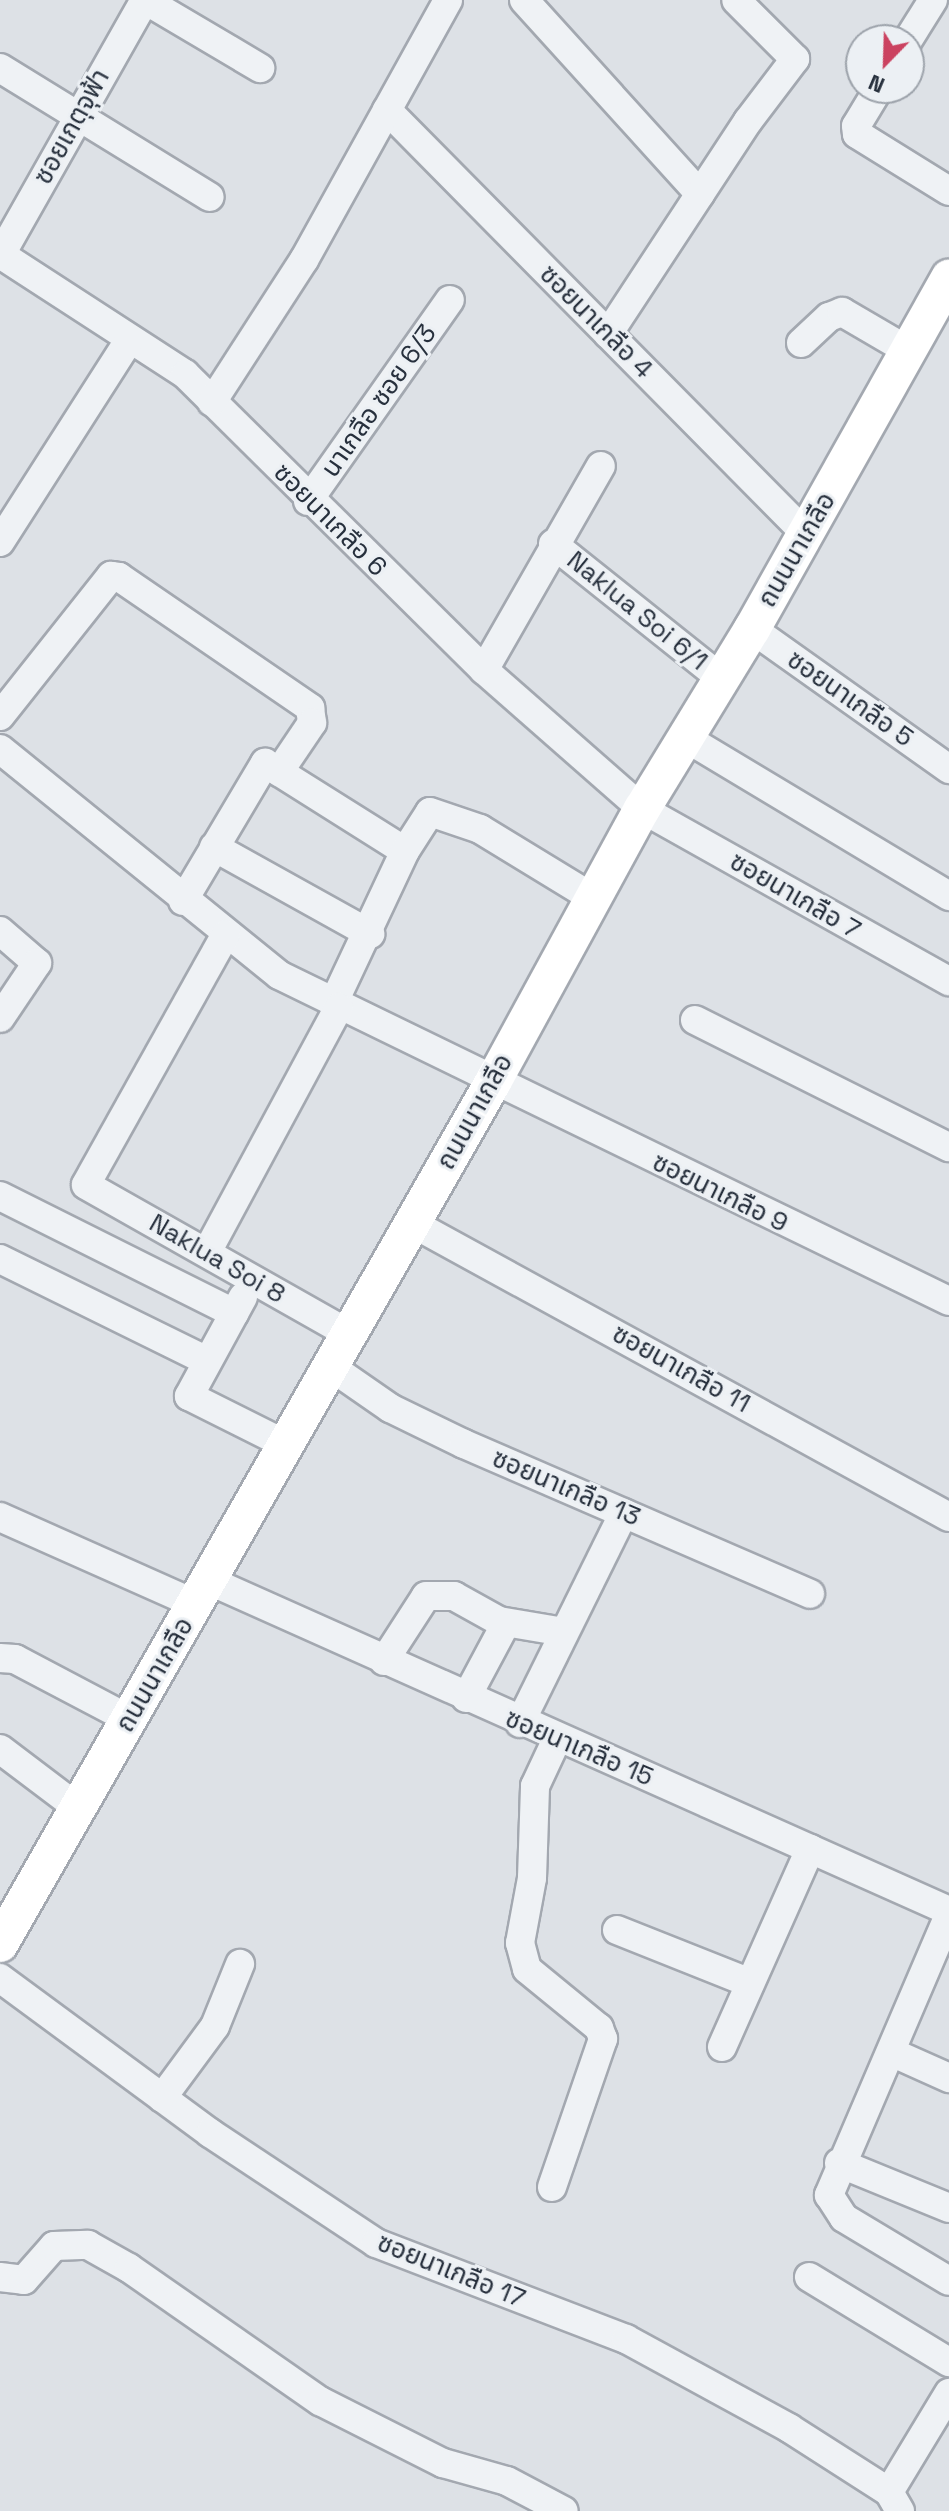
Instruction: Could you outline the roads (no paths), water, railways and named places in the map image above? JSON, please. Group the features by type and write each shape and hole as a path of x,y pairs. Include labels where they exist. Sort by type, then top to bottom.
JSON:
{"main road":[{"name":"ถนนนาเกลือ","path":"0,1944 493,1082 642,809 752,629 949,278"}],"street":[{"path":"145,0 260,68"},
{"name":"ซอยเกตุจุฟ้า","path":"0,255 145,0"},
{"path":"212,402 304,260 448,0"},
{"path":"524,0 700,194"},
{"path":"608,334 700,194 795,59 736,0"},
{"path":"918,24 933,0"},
{"path":"0,68 210,197"},
{"path":"869,104 856,126 857,134 949,191"},
{"name":"ซอยนาเกลือ 4","path":"387,110 806,534"},
{"name":"ซอยนาเกลือ 6","path":"0,255 185,374 308,501 484,670 642,809"},
{"name":"นาเกลือ ซอย 6/3","path":"308,501 450,300"},
{"path":"801,343 829,317 842,312 909,351"},
{"path":"0,542 130,339"},
{"path":"484,670 553,544 601,466"},
{"name":"Naklua Soi 6/1","path":"553,544 722,679"},
{"path":"0,716 111,576 119,577 310,708 312,723 279,772"},
{"name":"ซอยนาเกลือ 5","path":"752,629 949,769"},
{"path":"686,738 949,896"},
{"name":"ซอยนาเกลือ 9","path":"0,749 183,901 279,975 493,1082 949,1301"},
{"path":"183,901 265,763 405,851"},
{"name":"ซอยนาเกลือ 7","path":"642,809 948,977"},
{"path":"207,1252 336,1005 405,851 430,812 480,829 593,898"},
{"path":"214,847 370,934"},
{"path":"0,931 37,963 0,1018"},
{"name":"Naklua Soi 8","path":"226,934 86,1185 349,1334"},
{"path":"695,1020 949,1147"},
{"path":"0,1196 234,1313"},
{"name":"ซอยนาเกลือ 11","path":"412,1223 949,1517"},
{"path":"0,1259 205,1360"},
{"path":"253,1280 190,1386 193,1401 287,1445"},
{"name":"ซอยนาเกลือ 13","path":"331,1367 390,1408 810,1594"},
{"path":"520,1723 624,1513"},
{"name":"ซอยนาเกลือ 15","path":"0,1517 384,1661 949,1913"},
{"path":"384,1661 426,1596 454,1596 506,1623 564,1632"},
{"path":"466,1698 506,1623"},
{"path":"0,1658 15,1659 129,1719"},
{"path":"552,2187 603,2039 599,2028 527,1969 520,1943 532,1878 535,1786 557,1739"},
{"path":"0,1749 78,1808"},
{"path":"722,2047 810,1849"},
{"path":"949,1913 891,2052 839,2163 829,2195 834,2207 949,2281"},
{"path":"617,1930 750,1983"},
{"path":"162,2098 215,2026 240,1964"},
{"name":"ซอยนาเกลือ 17","path":"0,1978 162,2098 376,2243 626,2339 764,2414 894,2502"},
{"path":"891,2052 949,2078"},
{"path":"839,2163 949,2208"},
{"path":"0,2277 24,2280 54,2246 88,2245 129,2268 320,2401 407,2446 507,2481 564,2511"},
{"path":"809,2277 949,2362"},
{"path":"894,2502 947,2403"}]}
